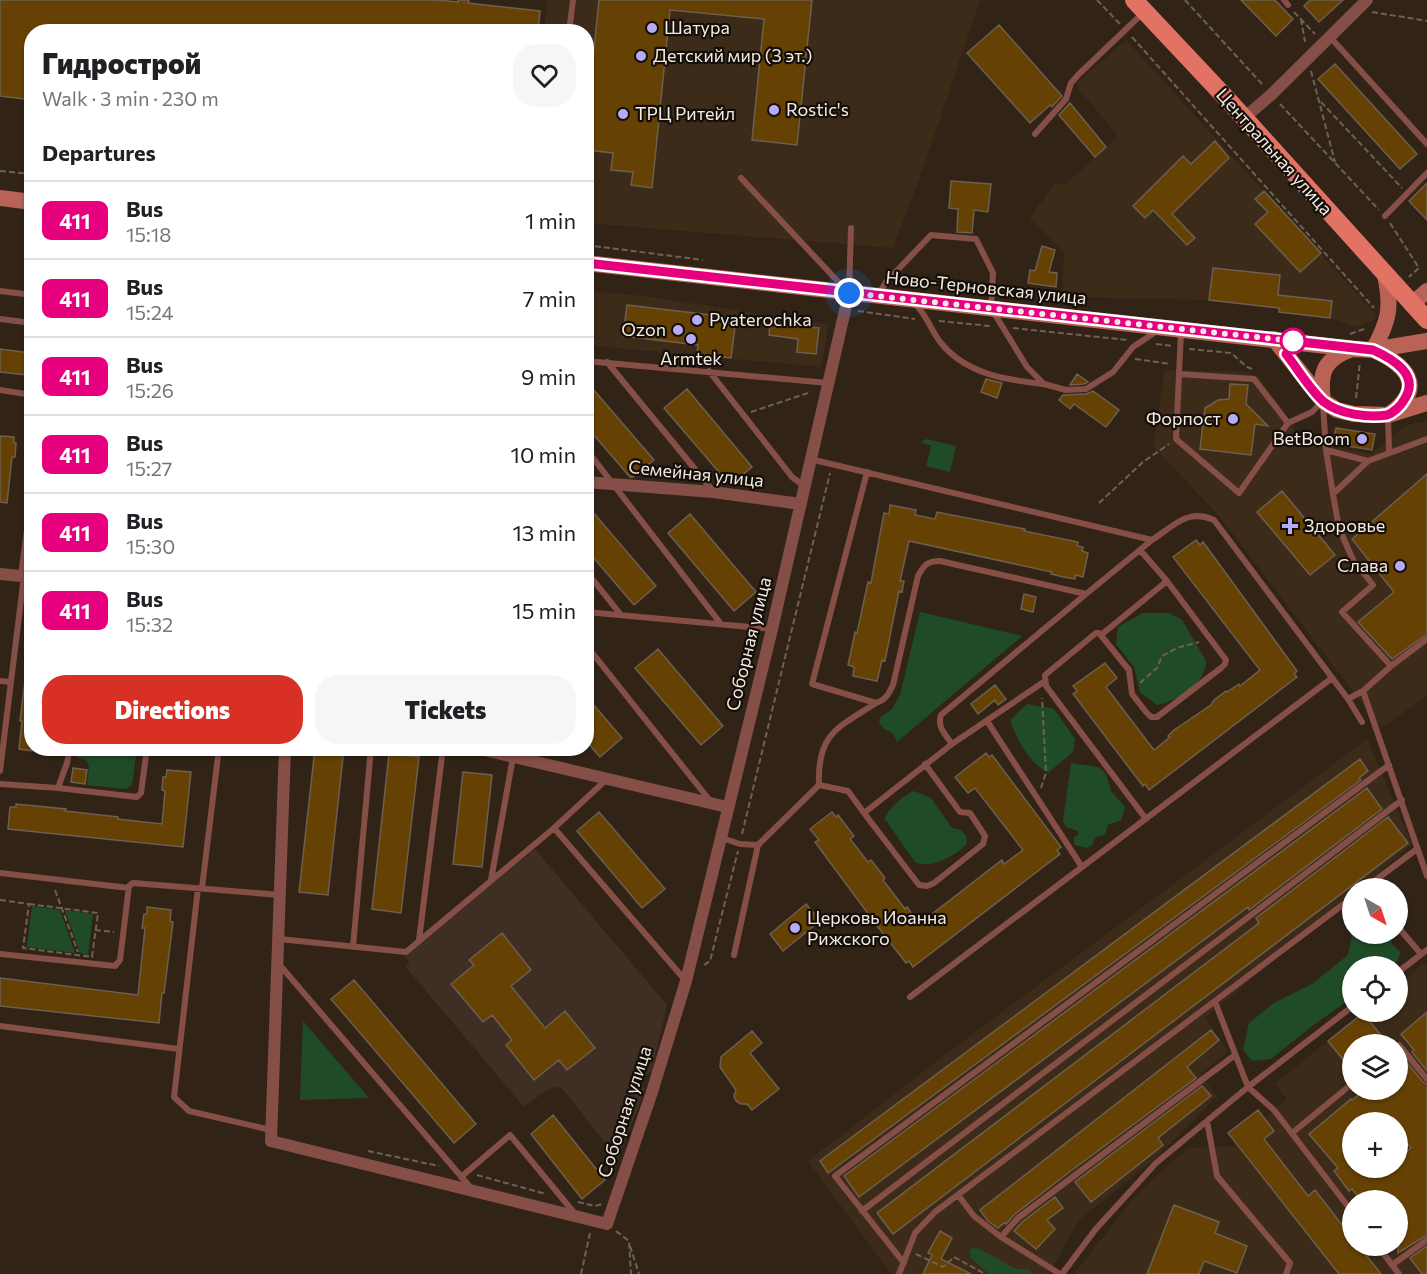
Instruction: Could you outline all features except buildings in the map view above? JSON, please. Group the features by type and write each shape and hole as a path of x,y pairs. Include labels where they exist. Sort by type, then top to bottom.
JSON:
{"main road":[{"name":"Центральная улица","path":"1139,6 1427,320"},
{"path":"0,198 24,201"},
{"name":"Ново-Терновская улица","path":"594,264 847,301 878,296 1274,339 1359,346"},
{"path":"1323,401 1321,386 1324,369 1330,360 1384,331 1390,312 1391,282"},
{"path":"1412,304 1427,291"},
{"path":"1274,339 1323,401 1337,410 1354,414 1388,415 1427,403"},
{"path":"1359,346 1427,341"},
{"path":"1359,346 1392,358 1407,375 1410,386 1407,396 1401,405 1388,415"}],"street":[{"path":"1244,118 1272,94 1367,0"},
{"name":"Соборная улица","path":"607,1224 652,1092 686,978 772,629 847,301"},
{"name":"Семейная улица","path":"594,483 713,492 801,504"},
{"path":"0,574 24,577"},
{"path":"285,756 271,1141 607,1224"},
{"path":"509,756 728,807"}],"lane":[{"path":"570,24 573,0"},
{"path":"1035,134 1066,99 1071,83 1125,30 1139,6"},
{"path":"1326,39 1427,144"},
{"path":"1385,216 1427,173"},
{"path":"741,178 847,301"},
{"path":"847,301 851,228"},
{"path":"878,296 886,282 931,235 976,239 993,273 991,308 1027,367 1044,384"},
{"path":"0,291 24,294"},
{"path":"910,299 922,311 940,341 956,359 983,372 1013,381 1044,384 1066,390 1086,389 1113,372 1133,347 1162,327"},
{"path":"0,319 24,322"},
{"path":"1181,329 1176,439 1239,493 1288,423 1312,412 1323,401"},
{"path":"594,361 828,383"},
{"path":"607,362 713,492"},
{"path":"709,371 792,477 805,486"},
{"path":"1179,374 1254,379 1288,423"},
{"path":"0,390 24,394"},
{"path":"1323,401 1326,450 1339,528 1353,560 1374,585 1342,612 1391,666"},
{"path":"1388,415 1389,451"},
{"path":"1333,494 1368,461 1389,451 1427,439"},
{"path":"1326,450 1368,461"},
{"path":"594,459 721,624"},
{"path":"810,459 1152,540"},
{"path":"867,472 812,684 876,703"},
{"path":"952,744 940,728 941,715 1152,540 1191,515 1203,515 1214,520 1348,699 1362,722"},
{"path":"1140,550 1167,581 1224,656 1225,664 1157,717 1151,717 1132,694 1129,670 1101,635 1096,633 1048,671 1045,681 1049,690 1146,819"},
{"path":"734,955 758,844 819,784 818,769 825,741 841,725 881,702 888,695 893,685 918,576 924,565 930,561 940,561 1086,594"},
{"path":"594,581 621,615"},
{"path":"1101,635 1167,581"},
{"path":"0,771 3,715 11,682 24,602"},
{"path":"594,613 772,629"},
{"path":"1348,699 1364,691 1391,666 1427,639"},
{"path":"594,655 711,802"},
{"path":"910,997 1332,678"},
{"path":"0,681 11,682"},
{"path":"864,813 952,744 1045,681"},
{"path":"1364,691 1427,876"},
{"path":"987,721 1082,867"},
{"path":"58,788 69,756"},
{"path":"0,784 137,797 141,793 146,756"},
{"path":"218,756 174,1097 189,1111 272,1131"},
{"path":"353,946 370,756"},
{"path":"419,940 441,756"},
{"path":"491,880 513,757"},
{"path":"819,784 848,791 920,885 927,886 934,883 983,844 985,836 970,813 960,812 925,764"},
{"path":"904,1263 835,1176 1389,765"},
{"path":"279,939 406,952 554,828 607,778"},
{"path":"862,1210 1402,800"},
{"path":"554,828 686,978"},
{"path":"722,838 740,844 758,844"},
{"path":"1378,878 1417,849"},
{"path":"0,873 129,888"},
{"path":"0,954 111,966 118,964 129,888 133,883 281,895"},
{"path":"901,1274 915,1233 935,1212 1342,905"},
{"path":"1408,937 1424,952 1408,964"},
{"path":"278,963 455,1169 463,1174 473,1191"},
{"path":"1215,1002 1248,1087 1274,1110 1342,1199"},
{"path":"958,1195 974,1216 1001,1237 1061,1274 1095,1230 1156,1163 1248,1087 1342,1014"},
{"path":"0,1026 179,1049"},
{"path":"1001,1237 1018,1218 1234,1055"},
{"path":"1408,1056 1427,1079"},
{"path":"1292,1133 1342,1092"},
{"path":"1207,1121 1216,1176 1290,1263 1286,1274"},
{"path":"463,1174 510,1136 578,1217"},
{"path":"1392,1265 1427,1240"},
{"path":"1385,1256 1399,1274"}],"path":[{"path":"1097,0 1374,308 1377,316"},
{"path":"1185,0 1335,165 1385,216 1419,268 1391,282"},
{"path":"1286,3 1326,39"},
{"path":"1358,9 1427,21"},
{"path":"1335,165 1319,100 1406,193"},
{"path":"0,171 24,173"},
{"path":"594,246 705,260"},
{"path":"847,301 928,320 1231,352 1246,367 1254,369"},
{"path":"1354,414 1359,346 1368,327"},
{"path":"1125,357 1179,365"},
{"path":"743,414 815,391"},
{"path":"1099,503 1143,462 1176,439"},
{"path":"686,978 710,961 832,464"},
{"path":"1131,686 1139,684 1157,668 1162,656 1177,648 1210,638"},
{"path":"1037,798 1046,773 1042,696 1049,690"},
{"path":"51,879 82,963"},
{"path":"0,900 98,913 92,957 24,948 29,904"},
{"path":"363,1150 455,1169"},
{"path":"463,1174 595,1206 602,1203"},
{"path":"581,1274 593,1221"},
{"path":"607,1224 629,1241 639,1274"},
{"path":"629,1241 631,1274"},
{"path":"908,1250 943,1268 954,1257 985,1274"}],"shaded area":[{"path":"547,0 980,0 922,171 893,248 594,224 594,24 545,24"},
{"path":"1126,40 1376,315 1374,320 1356,327 1330,318 1332,301 1213,287 1211,300 1062,297 1064,253 1030,218 1054,184 1066,184 1118,136 1075,84"},
{"path":"594,292 643,296 829,324 821,367 594,346"},
{"path":"1165,370 1242,372 1258,376 1295,431 1313,442 1371,454 1407,425 1427,421 1427,696 1381,728 1220,517 1153,446"},
{"path":"1367,739 1412,844 1372,878 1342,878 1342,903 1205,1018 1228,1052 1200,1074 1217,1096 1156,1158 1079,1220 1049,1274 891,1274 808,1161 941,1058"},
{"path":"535,849 667,1005 652,1071 639,1082 645,1090 618,1159 562,1088 551,1087 524,1107 405,966 410,963 404,956"},
{"path":"1426,962 1427,1274 1074,1274 1137,1194 1188,1148 1237,1146 1228,1133 1258,1110 1265,1118 1287,1099 1275,1084 1351,1022 1408,1022 1408,977"}],"green space":[{"path":"926,439 956,446 950,472 926,466 931,446 921,442"},
{"path":"920,612 1022,636 897,742 892,733 883,728 879,722 881,717 892,709 900,695"},
{"path":"1143,613 1169,613 1182,620 1206,661 1205,669 1196,684 1173,700 1157,705 1140,692 1134,667 1116,644 1118,627"},
{"path":"1027,704 1054,709 1075,739 1073,752 1048,773 1041,769 1024,750 1010,720"},
{"path":"77,756 136,756 132,785 126,789 87,785 89,766 85,759 77,758"},
{"path":"1071,763 1098,767 1106,774 1111,791 1125,807 1121,820 1108,825 1105,835 1095,837 1093,844 1087,848 1075,845 1073,838 1078,835 1078,831 1066,827 1063,821"},
{"path":"914,791 931,798 952,828 961,830 966,835 967,844 950,857 936,863 915,862 885,819 896,803"},
{"path":"32,906 60,910 75,953 27,947"},
{"path":"65,910 93,914 88,955 80,953"},
{"path":"1350,944 1392,944 1401,953 1400,956 1348,955"},
{"path":"1342,960 1342,1005 1271,1059 1252,1061 1243,1050 1249,1023 1274,1003 1312,984"},
{"path":"303,1021 369,1098 300,1100"},
{"path":"976,1247 1016,1269 1028,1269 1032,1274 989,1274 971,1258 969,1250"}],"bus line":[{"name":"411","path":"594,264 1373,350 1392,358 1401,366 1410,386 1407,396 1401,405 1388,415 1354,414 1337,410 1323,401 1286,354"}],"place":[{"name":"Шатура","path":"652,28"},
{"name":"Детский мир (3 эт.)","path":"641,56"},
{"name":"Rostic's","path":"774,110"},
{"name":"ТРЦ Ритейл","path":"623,114"},
{"name":"Pyaterochka","path":"697,320"},
{"name":"Ozon","path":"678,330"},
{"name":"Armtek","path":"691,339"},
{"name":"Форпост","path":"1233,419"},
{"name":"BetBoom","path":"1362,439"},
{"name":"Здоровье","path":"1290,526"},
{"name":"Слава","path":"1400,566"},
{"name":"Церковь Иоанна Рижского","path":"795,928"}],"route":[{"path":"849,293 1293,341"}]}
